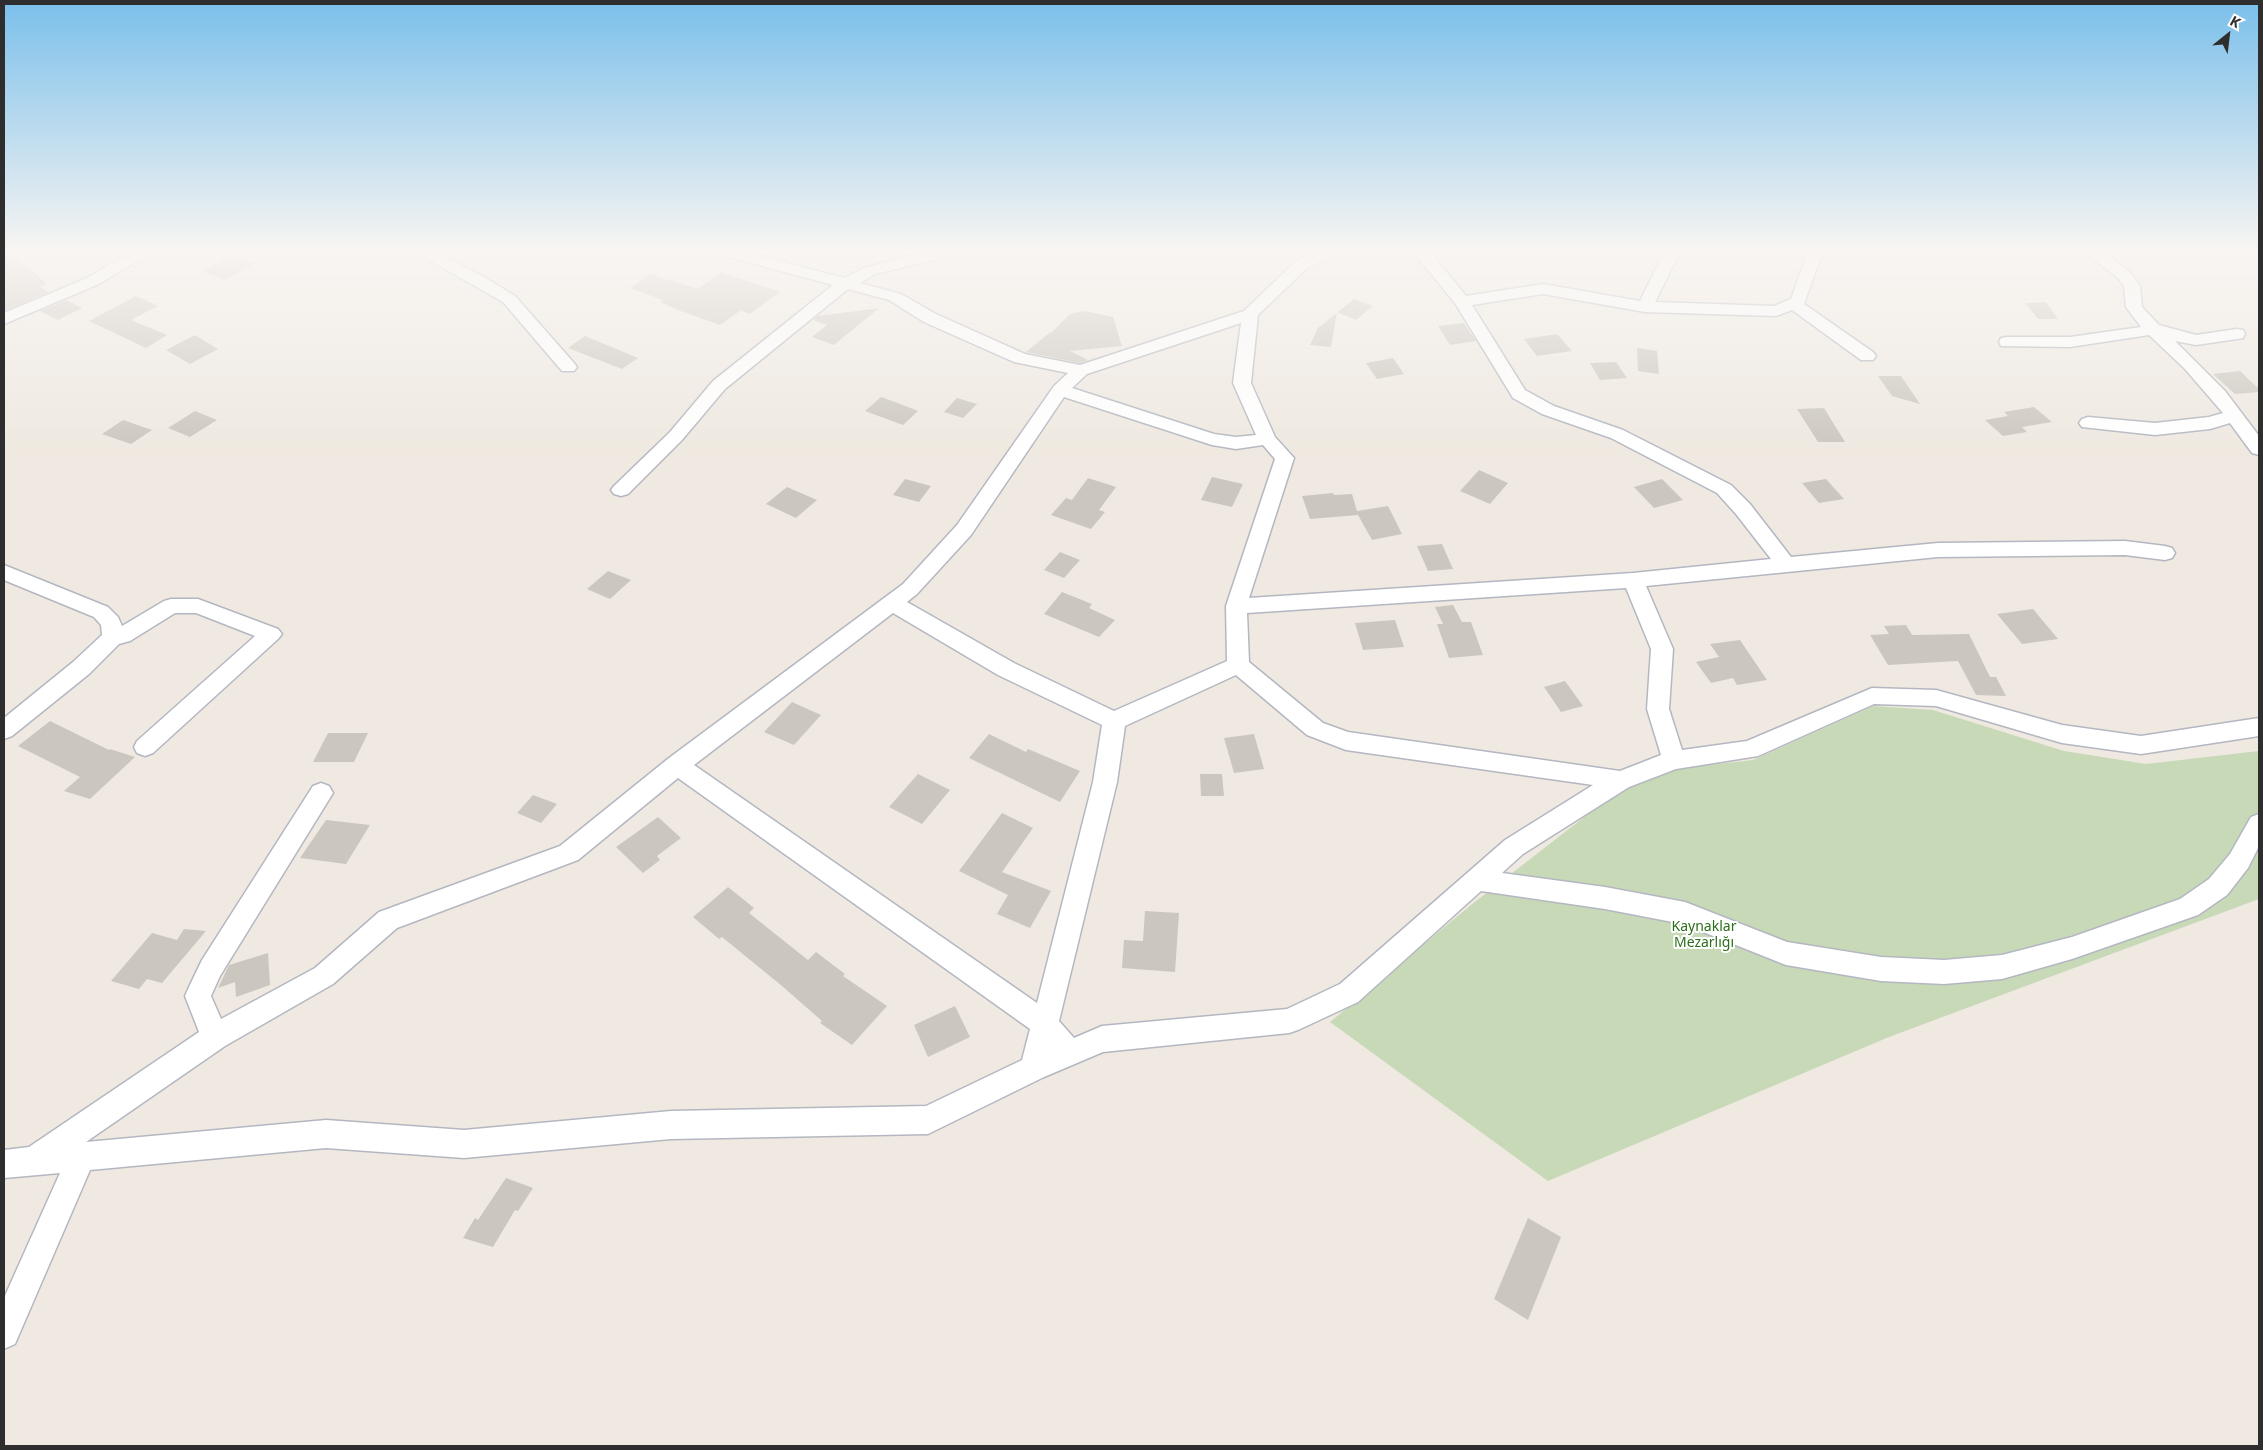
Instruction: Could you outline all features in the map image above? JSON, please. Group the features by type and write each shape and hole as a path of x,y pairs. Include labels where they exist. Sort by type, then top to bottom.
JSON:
{"street":[{"path":"526,320 568,367"},
{"path":"621,490 676,436 719,385 801,320"},
{"path":"934,320 1020,358 1081,370"},
{"path":"32,1162 214,1037 324,976 388,920 569,852 677,765 910,589 964,530 1060,390 1081,370 1233,320"},
{"path":"1249,320 1242,383 1267,439 1285,458 1236,606 1238,665 1315,728 1346,741 1621,780"},
{"path":"1473,320 1519,394 1548,410 1617,434 1724,489 1743,509 1786,565"},
{"path":"1816,320 1867,356"},
{"path":"2143,320 2191,365 2219,395 2259,449"},
{"path":"2007,342 2070,342 2153,329 2170,335 2196,340 2237,334"},
{"path":"1842,338 1848,352 1845,363"},
{"path":"1060,390 1212,439 1236,443 1267,439"},
{"path":"2088,423 2154,429 2210,423 2234,416"},
{"path":"1236,606 1633,580 1938,550 2125,548 2165,553"},
{"path":"4,572 101,612 111,622 113,637"},
{"path":"1633,580 1662,649 1658,709 1674,760"},
{"path":"892,603 1006,669 1114,721"},
{"path":"4,730 81,668 113,637 123,636 171,606 198,606 271,634 145,747"},
{"path":"1114,721 1238,665"},
{"path":"4,1164 326,1134 464,1144 671,1125 928,1120 1034,1068 1102,1039 1289,1021 1349,992 1514,847 1621,780 1674,760 1750,750 1872,696 1936,698 2062,734 2141,744 2259,727"},
{"path":"1034,1068 1106,782 1114,721"},
{"path":"677,765 1045,1024 1069,1053"},
{"path":"214,1037 198,996 211,968 321,793"},
{"path":"1476,880 1605,898 1685,913 1786,953 1882,969 1944,972 2002,967 2072,948 2189,907 2218,887 2239,861 2259,824"},
{"path":"4,1333 82,1156"}],"green space":[{"name":"Kaynaklar Mezarlığı","path":"1873,706 1933,710 2064,751 2146,764 2259,751 2259,899 1889,1037 1548,1181 1330,1022 1471,905 1623,787 1673,769 1753,760"}],"building":[{"path":"132,320 167,335 146,348 89,321"},
{"path":"705,320 727,320 720,325"},
{"path":"813,320 865,320 834,345 812,337 827,325"},
{"path":"1064,320 1114,320 1122,346 1070,351 1088,360 1080,363 1026,352 1051,333"},
{"path":"1329,320 1336,320 1331,347 1310,345 1318,328"},
{"path":"1464,323 1476,341 1450,345 1438,326"},
{"path":"1557,334 1572,351 1537,356 1524,339"},
{"path":"195,335 218,349 190,364 166,350"},
{"path":"585,336 638,358 622,369 568,348"},
{"path":"1637,348 1657,351 1659,374 1638,371"},
{"path":"1393,358 1404,374 1377,379 1366,363"},
{"path":"1616,362 1627,378 1600,380 1590,363"},
{"path":"2240,371 2259,389 2259,392 2235,394 2213,374"},
{"path":"1878,376 1901,376 1920,404 1892,396"},
{"path":"881,397 918,411 903,425 865,411"},
{"path":"957,398 977,404 963,418 944,412"},
{"path":"2034,407 2052,422 2022,427 2027,432 2003,436 1985,420 2008,416 2004,412"},
{"path":"1824,408 1845,442 1818,442 1797,409"},
{"path":"195,411 217,420 190,437 168,428"},
{"path":"123,420 152,430 131,444 102,434"},
{"path":"1479,470 1508,483 1490,504 1460,491"},
{"path":"1212,477 1243,484 1232,507 1201,500"},
{"path":"1088,478 1116,487 1099,510 1105,512 1091,529 1051,515 1066,498 1072,500"},
{"path":"905,479 931,486 919,502 893,495"},
{"path":"1662,479 1683,500 1654,508 1634,487"},
{"path":"1826,479 1844,499 1819,503 1802,483"},
{"path":"787,487 817,500 796,518 766,504"},
{"path":"1333,493 1334,495 1352,494 1357,511 1388,506 1402,534 1372,540 1358,515 1310,519 1302,496"},
{"path":"1442,544 1453,569 1428,571 1417,546"},
{"path":"1060,552 1080,560 1064,578 1044,570"},
{"path":"608,571 631,580 610,599 587,589"},
{"path":"1062,592 1092,604 1089,608 1115,620 1099,637 1044,614"},
{"path":"1453,605 1462,622 1471,622 1483,655 1449,658 1437,624 1443,624 1435,607"},
{"path":"2033,609 2058,639 2022,644 1997,614"},
{"path":"1395,620 1404,647 1363,650 1355,623"},
{"path":"1906,625 1912,635 1969,634 1990,677 1996,677 2006,696 1976,695 1958,661 1888,665 1870,635 1889,634 1884,626"},
{"path":"1740,640 1767,680 1737,685 1733,678 1711,683 1696,662 1719,657 1710,644"},
{"path":"1565,681 1583,706 1561,712 1544,687"},
{"path":"792,702 821,715 794,745 764,732"},
{"path":"50,721 109,750 135,757 90,799 64,791 80,777 18,746"},
{"path":"328,733 368,733 354,762 313,762"},
{"path":"989,734 1026,752 1028,749 1080,771 1060,802 969,758"},
{"path":"1254,734 1264,769 1234,773 1224,738"},
{"path":"918,774 950,790 922,824 889,807"},
{"path":"1200,774 1222,774 1224,796 1201,796"},
{"path":"533,795 557,804 541,823 517,813"},
{"path":"1002,813 1033,828 1002,872 1051,891 1030,928 997,914 1008,895 959,871"},
{"path":"658,817 681,838 657,856 660,860 643,873 616,847"},
{"path":"326,820 370,825 346,864 300,858"},
{"path":"728,887 754,908 749,913 808,960 816,952 845,974 843,976 887,1006 852,1045 820,1023 822,1021 782,986 722,937 719,939 693,917"},
{"path":"1145,911 1179,913 1175,972 1122,968 1124,940 1143,941"},
{"path":"184,929 206,931 162,983 147,979 139,989 111,981 152,933 177,940"},
{"path":"268,953 270,985 236,997 235,982 218,988 229,965"},
{"path":"955,1006 970,1037 928,1057 914,1025"},
{"path":"506,1178 533,1188 518,1211 515,1210 493,1247 463,1238 475,1218 478,1220"},
{"path":"1528,1218 1561,1237 1528,1320 1494,1299"}]}
